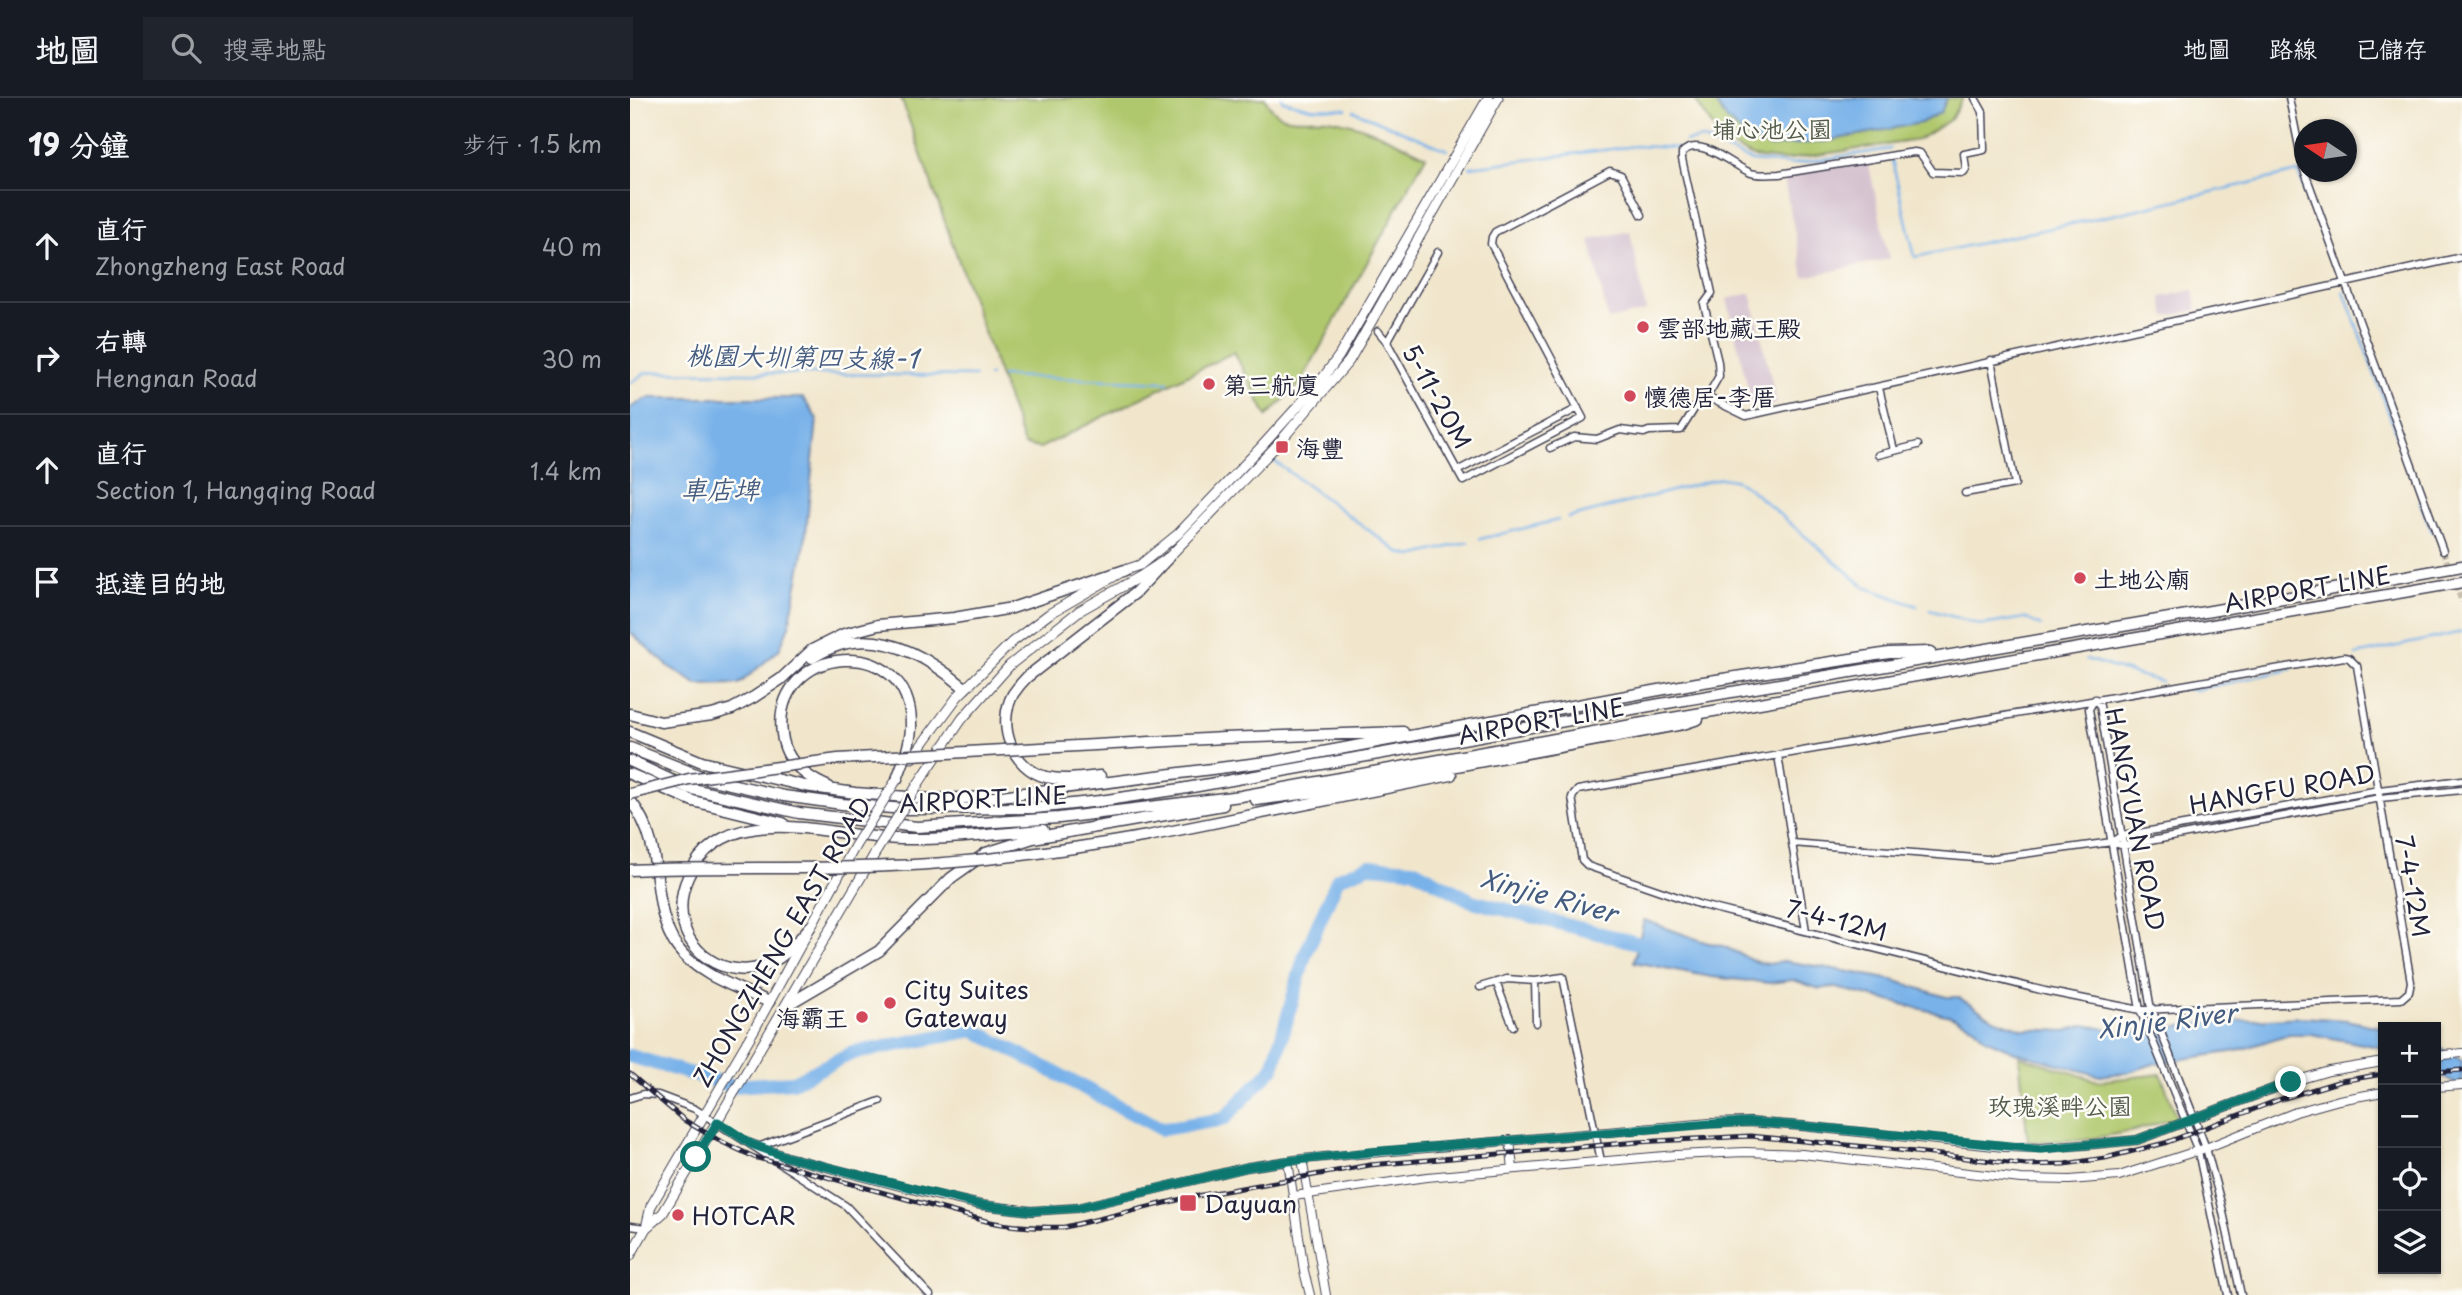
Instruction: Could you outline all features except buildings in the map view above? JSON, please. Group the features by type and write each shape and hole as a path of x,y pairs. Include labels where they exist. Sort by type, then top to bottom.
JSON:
{"highway":[{"path":"1168,558 1135,593 1027,677 1013,694 1007,727 1010,743 1021,764 1030,771 1047,777 1067,779 1159,769 1190,771"},
{"name":"AIRPORT LINE","path":"630,748 708,779 807,799 905,809 1035,808 1181,789 2462,566"},
{"path":"790,671 812,650 844,634 878,625 954,618 1012,608 1125,570"},
{"name":"AIRPORT LINE","path":"630,761 688,788 799,814 917,827 1059,818 1241,796 2462,582"},
{"path":"630,714 661,722 712,715 732,709 790,671 823,652 846,643 872,642 900,648 927,660 965,688"},
{"path":"630,732 702,762 805,786 841,792 933,799 993,797 1275,761 1697,684 1889,653 1964,652"},
{"path":"841,792 800,770 786,749 781,729 782,714 789,694 799,679 828,661 846,658 865,661 883,669 898,682 910,712 911,731 908,749 897,779"},
{"path":"785,1007 879,951 951,878 986,853 1033,838 1317,792 1638,733 1683,724 1723,710"},
{"path":"630,794 689,779 838,759 1224,738 1424,733"},
{"path":"630,870 827,868 954,863 1034,854 1148,836 1577,749 1638,733"},
{"path":"630,774 694,801 820,831"},
{"path":"630,800 642,816 651,843 661,909 677,947 708,973 769,1002"},
{"path":"810,927 793,947 771,963 744,970 729,968 703,955 686,932 681,913 686,881 694,863 715,843 730,834 741,829 761,827 900,839 1095,826"}],"main road":[{"name":"ZHONGZHENG EAST ROAD","path":"630,1256 646,1228 651,1206 855,846 938,720 965,688 1012,642 1049,614 1125,570 1140,565 1178,534 1320,382 1339,356 1488,98"},
{"name":"ZHONGZHENG EAST ROAD","path":"646,1228 663,1213 877,850 920,781 978,699 1010,665 1052,631 1079,611 1168,558 1270,452 1349,361 1498,98"},
{"path":"965,688 978,699"},
{"path":"769,1002 785,1007"}],"street":[{"path":"1707,397 1718,376 1718,362 1704,304 1712,293 1682,153 1686,149 1699,147 1759,175 1914,152 1920,153 1933,172 1964,173 1964,153 1984,150 1983,112 1975,98"},
{"path":"2289,98 2302,167 2443,551"},
{"path":"1457,471 1578,408 1491,244 1495,232 1610,171 1621,175 1642,215"},
{"path":"1387,342 1438,252"},
{"path":"1549,448 1574,437 1597,439 1620,430 1644,433 1649,430 1681,430 1701,398 1707,397 1746,416 2462,257"},
{"name":"5-11-20M","path":"1378,331 1387,342 1462,481 1583,418 1578,408"},
{"path":"1965,493 2014,484 1991,360"},
{"path":"1879,388 1894,450"},
{"path":"1878,455 1918,445"},
{"name":"7-4-12M","path":"2349,658 2357,666 2379,790 2411,982 2406,995 2401,999 2140,1010 2045,991 1702,905 1584,864 1572,797 1578,790 2095,699 2349,658"},
{"name":"HANGYUAN ROAD","path":"2185,1123 2140,1010 2090,709 2095,699 2100,706 2152,1008 2194,1117"},
{"path":"1778,755 1806,931"},
{"name":"HANGFU ROAD","path":"1792,842 1987,859 2112,842 2122,836 2379,790 2462,780"},
{"name":"HANGFU ROAD","path":"2112,842 2123,846 2380,798 2462,790"},
{"path":"1480,987 1507,979 1535,981 1563,977 1601,1161"},
{"path":"1535,981 1536,1023"},
{"path":"1496,982 1513,1026"},
{"path":"2441,1055 2462,1053"},
{"path":"754,1146 944,1197 1031,1211 1077,1208 1248,1167 1301,1159 1750,1122 2041,1149 2137,1140 2291,1082 2329,1071 2378,1063"},
{"path":"2441,1087 2462,1085"},
{"path":"1294,1196 1427,1177 1601,1161 1676,1155 1770,1153 1802,1154 2021,1179 2070,1180 2119,1175 2202,1150 2296,1112 2378,1093"},
{"path":"630,1098 643,1094 658,1094 704,1114 846,1206 930,1295"},
{"path":"754,1146 880,1101"},
{"path":"2194,1117 2228,1295"},
{"path":"2185,1123 2202,1150 2221,1203 2241,1295"},
{"path":"1510,1140 1513,1169"},
{"path":"1301,1159 1326,1295"},
{"path":"1288,1161 1310,1295"},
{"path":"630,1226 646,1228"}],"shaded area":[{"path":"1868,161 1889,259 1804,277 1783,175"},
{"path":"1630,231 1646,311 1608,320 1590,239"},
{"path":"2193,290 2197,310 2166,317 2161,297"},
{"path":"1751,293 1777,404 1753,410 1727,299"}],"green space":[{"path":"901,98 1265,98 1280,116 1328,119 1354,125 1426,156 1300,384 1267,416 1234,352 1040,448 1024,445"},
{"name":"埔心池公園","path":"1694,98 1963,98 1951,119 1918,140 1783,160 1753,157 1722,141"},
{"name":"玫瑰溪畔公園","path":"2019,1056 2098,1081 2161,1074 2177,1118 2133,1131 2084,1140 2028,1142"}],"water":[{"name":"埔心池公園","path":"1712,98 1947,98 1941,112 1921,123 1827,141 1769,147 1750,139 1728,121"},
{"name":"車店埤","path":"647,398 803,398 817,419 805,543 789,626 779,650 739,684 698,685 668,666 630,632 630,408"},
{"path":"1644,920 1723,946 1757,962 1769,964 1785,961 1828,968 1893,980 1946,997 1958,997 1996,1020 2023,1029 2065,1031 2085,1025 2128,1033 2202,1023 2302,1017 2347,1020 2378,1027 2378,1047 2311,1034 2289,1034 2237,1051 2156,1063 2130,1072 2100,1076 2015,1052 1985,1039 1975,1027 1950,1016 1853,992 1832,987 1820,989 1793,980 1770,983 1711,977 1634,962"},
{"path":"2441,1048 2462,1061 2462,1088 2441,1075"}],"waterway":[{"path":"1282,98 1283,101 1311,108 1346,109"},
{"path":"1354,111 1447,150"},
{"path":"1685,142 1701,139 1752,161 1792,164 1890,149"},
{"path":"1470,167 1635,146 1678,148"},
{"path":"1892,160 1915,257 2298,172 2312,209"},
{"path":"2344,291 2407,463"},
{"name":"桃園大圳第四支線-1","path":"630,383 645,373 655,372 975,376"},
{"name":"桃園大圳第四支線-1","path":"1002,376 1168,382"},
{"name":"桃園大圳第四支線-1","path":"1274,461 1400,553 1412,556 1468,542"},
{"name":"桃園大圳第四支線-1","path":"1568,518 1721,478 1734,480 1745,485 1865,587 1917,606"},
{"path":"2420,502 2432,532"},
{"name":"桃園大圳第四支線-1","path":"1480,539 1558,520"},
{"name":"桃園大圳第四支線-1","path":"1930,610 1982,625 2025,618 2041,626"},
{"name":"桃園大圳第四支線-1","path":"2356,655 2462,632"},
{"name":"桃園大圳第四支線-1","path":"2086,659 2161,682"},
{"name":"桃園大圳第四支線-1","path":"2179,688 2195,690 2292,669"},
{"name":"Xinjie River","path":"630,1056 733,1086 793,1082 852,1053 974,1030 1162,1129 1224,1119 1273,1068 1305,955 1338,878 1369,866 1413,869 1472,901 1657,948"}],"tunnel":[{"path":"2443,551 2462,602"}],"railway":[{"path":"2441,1072 2462,1070"},
{"path":"630,1074 684,1120 754,1157 986,1221 1045,1227 1065,1227 1186,1198 1370,1165 1638,1142 1750,1136 2026,1165 2065,1164 2105,1158 2165,1143 2281,1099 2341,1081 2378,1075"}],"place":[{"name":"雲部地藏王殿","path":"1643,327"},
{"name":"第三航廈","path":"1209,384"},
{"name":"懷德居-李厝","path":"1630,396"},
{"name":"海豐","path":"1282,447"},
{"name":"土地公廟","path":"2080,578"},
{"name":"City Suites Gateway","path":"890,1003"},
{"name":"海霸王","path":"862,1017"},
{"name":"Dayuan","path":"1188,1203"},
{"name":"HOTCAR","path":"678,1215"}],"route":[{"path":"696,1157 718,1122 751,1144 787,1157 931,1194 981,1205 1031,1211 1077,1208 1248,1167 1288,1161 1710,1124 1750,1122 2041,1149 2137,1140 2291,1082"}]}
